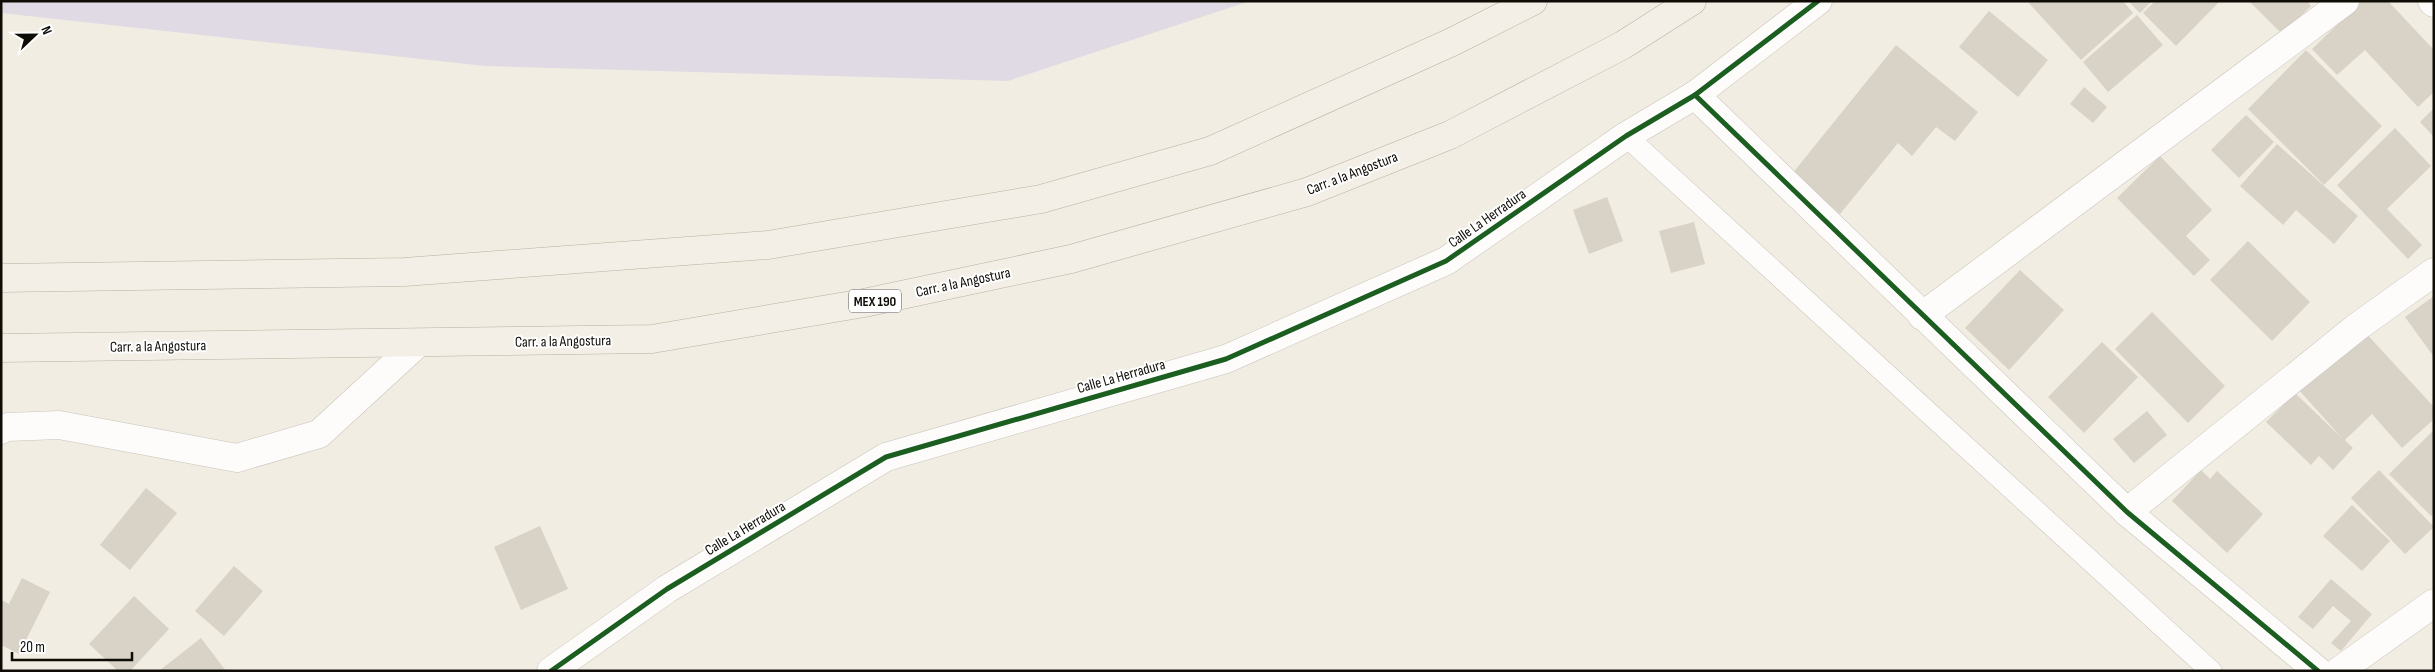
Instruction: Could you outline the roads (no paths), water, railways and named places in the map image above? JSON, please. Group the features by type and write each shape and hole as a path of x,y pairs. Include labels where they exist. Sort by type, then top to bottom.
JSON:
{"main road":[{"path":"1,278 404,272 768,244 1041,199 1210,151 1452,42 1533,1"},
{"name":"Carr. a la Angostura","path":"1,348 652,339 864,303 1071,259 1307,192 1450,135 1623,46 1692,1"}],"street":[{"name":"Calle La Herradura","path":"551,671 668,589 886,457 1226,359 1446,262 1626,136 1695,95 1818,1"},
{"path":"1922,316 2345,1"},
{"path":"1695,95 2127,512 2318,671"},
{"path":"2127,512 2358,328 2434,272"},
{"path":"1,430 8,427 59,425 237,458 319,434 418,343"},
{"path":"2339,671 2434,602"}],"lane":[{"path":"1626,136 2211,671"}]}
